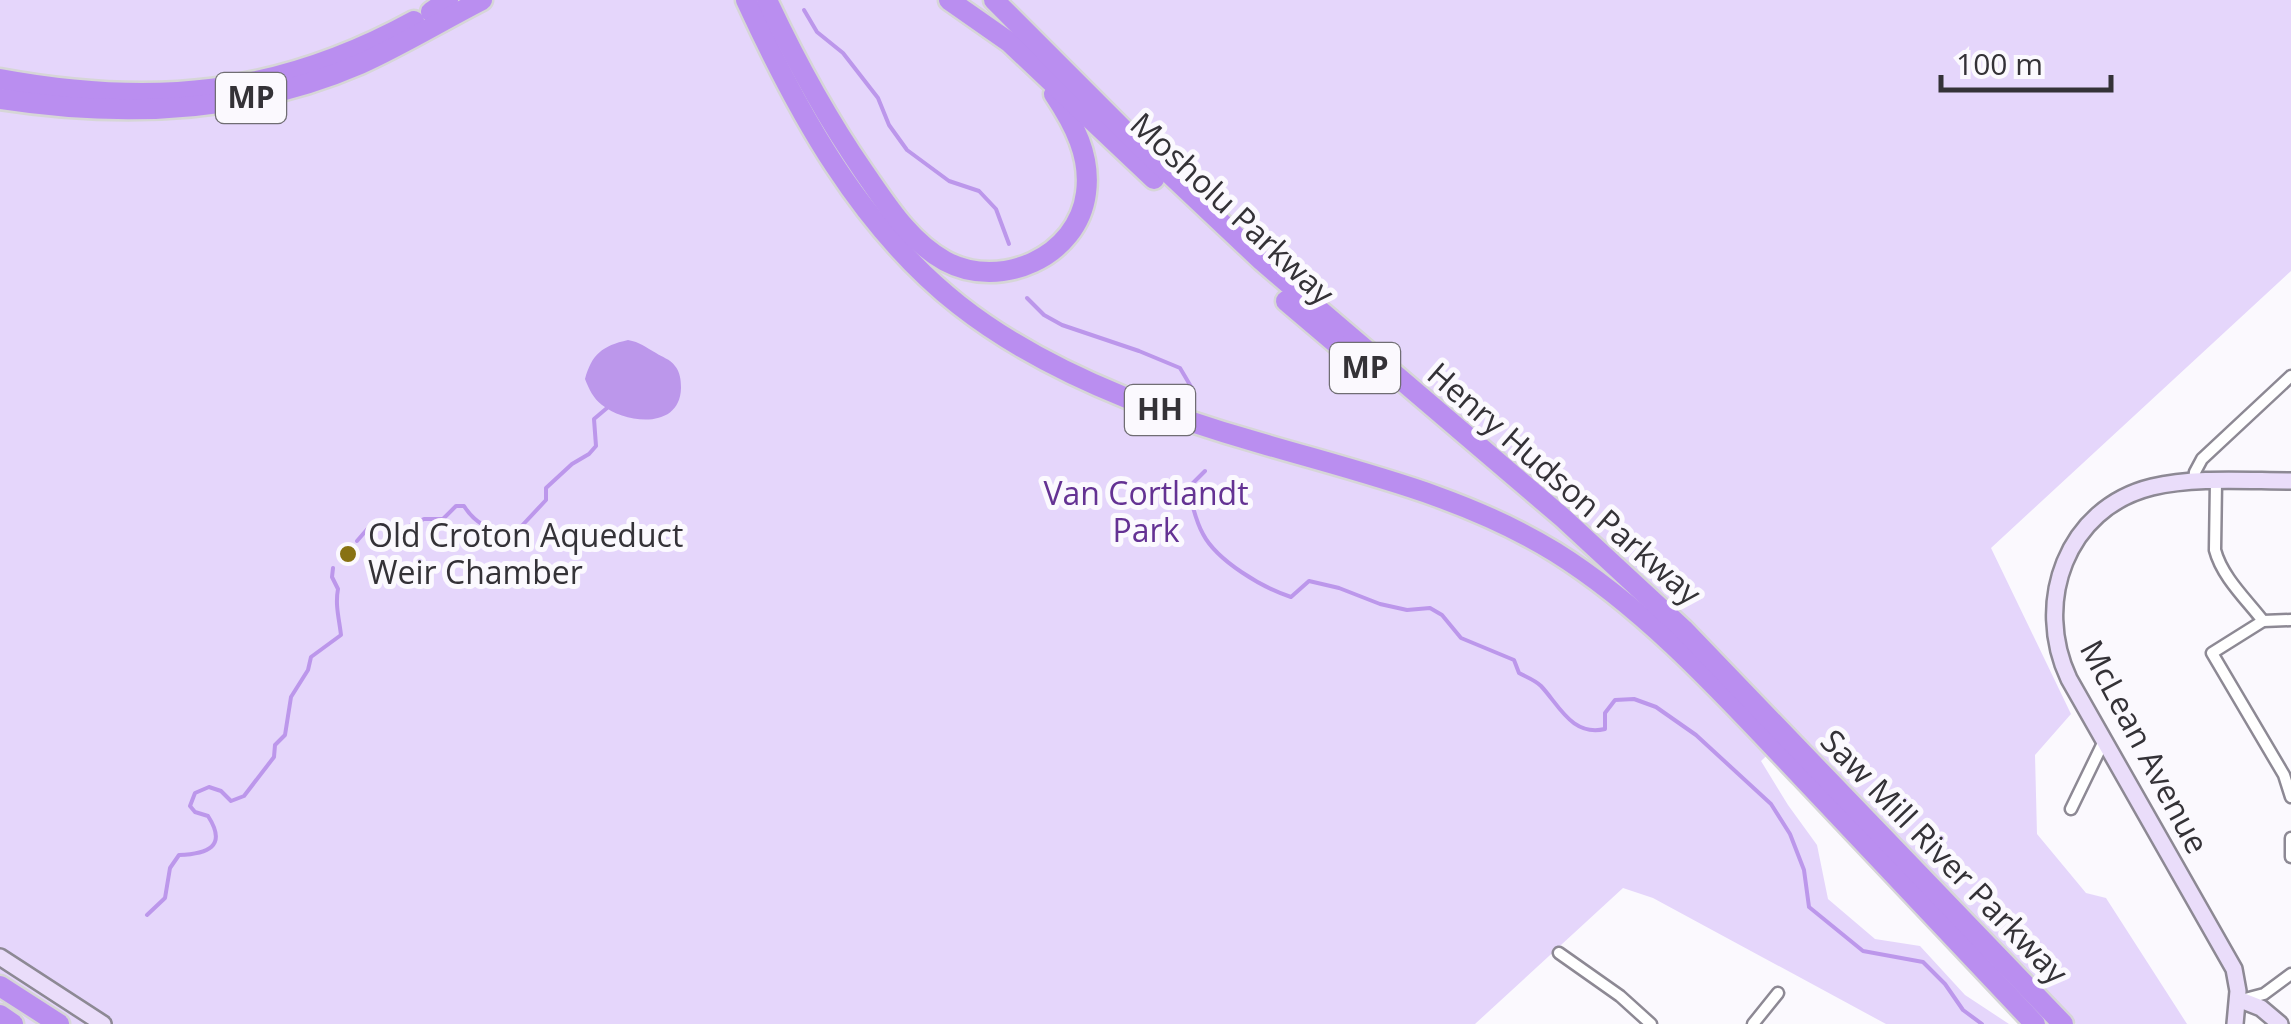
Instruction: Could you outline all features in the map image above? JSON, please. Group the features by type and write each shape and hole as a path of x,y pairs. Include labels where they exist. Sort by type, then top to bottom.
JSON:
{"highway":[{"name":"MP","path":"0,79 117,94 235,87 331,60 456,0"},
{"name":"MP","path":"0,99 125,111 197,107 254,97 350,68 482,0"},
{"name":"Henry Hudson Parkway","path":"746,0 810,124 856,196 909,259 975,316 1063,369 1154,408 1416,488 1485,514 1525,535 1575,566 1634,612 1776,737"},
{"path":"767,0 812,91 890,210 922,245 962,268 999,272 1035,262 1065,240 1082,212 1087,183 1082,150 1043,62"},
{"name":"Mosholu Parkway","path":"949,0 1043,62"},
{"name":"Mosholu Parkway","path":"968,0 1043,62 1284,300 1614,583 1695,666"},
{"name":"Henry Hudson Parkway","path":"994,0 1043,62 1262,261 1624,572 1713,658 1776,737"},
{"name":"Saw Mill River Parkway","path":"1776,737 2035,1024"},
{"name":"Saw Mill River Parkway","path":"1776,737 2063,1024"},
{"path":"0,986 59,1024"},
{"path":"0,1016 13,1024"}],"street":[{"path":"2194,482 2202,459 2291,376"},
{"name":"McLean Avenue","path":"2235,1024 2236,975 2229,960 2069,678 2058,652 2056,587 2081,534 2107,509 2146,489 2194,482 2291,480"},
{"path":"2216,482 2218,559 2263,621"},
{"path":"2291,620 2263,621 2212,653 2284,775 2291,797"},
{"path":"2071,809 2104,741"},
{"path":"2291,838 2291,857"},
{"path":"1559,953 1620,996 1651,1024"},
{"path":"0,957 103,1024"},
{"path":"2238,999 2264,994 2291,974"},
{"path":"1752,1024 1778,993"},
{"path":"2238,999 2261,1008 2280,1024"}],"green space":[{"name":"Van Cortlandt Park","path":"0,0 2291,0 2291,271 1991,548 2071,714 2035,755 2037,834 2086,893 2106,898 2187,1024 2076,1024 1795,729 1761,761 1817,845 1828,899 1875,939 1920,946 1965,995 2009,1024 1886,1024 1653,898 1623,888 1475,1024 0,1024"}],"shaded area":[{"path":"628,340 668,360 678,371 678,402 662,417 637,419 612,411 599,402 588,386 585,379 595,357 605,348"}],"waterway":[{"path":"804,10 817,32 843,53 878,98 889,125 907,150 949,181 979,191 996,209 1009,244"},
{"path":"1027,298 1044,315 1062,325 1180,368 1193,390"},
{"path":"357,541 370,526 403,529 424,519 443,519 456,506 464,506 484,525 510,535 546,500 546,488 596,446 594,419 607,408"},
{"path":"1205,471 1188,488 1203,534 1219,554 1267,587 1291,597 1309,581 1380,604 1407,610 1430,608 1442,615 1461,638 1514,660 1519,673 1539,684 1575,724 1605,729 1605,713 1615,700 1634,699 1656,707 1696,735 1771,804 1790,834 1804,870 1809,907 1863,951 1923,962 1963,1010 1982,1024"},
{"path":"147,915 165,898 170,868 179,855 198,853 215,842 208,816 190,806 195,793 209,787 221,791 231,801 244,796 274,757 275,745 285,735 291,697 308,670 311,657 341,635 333,568"}],"place":[{"name":"Old Croton Aqueduct Weir Chamber","path":"348,554"}]}
